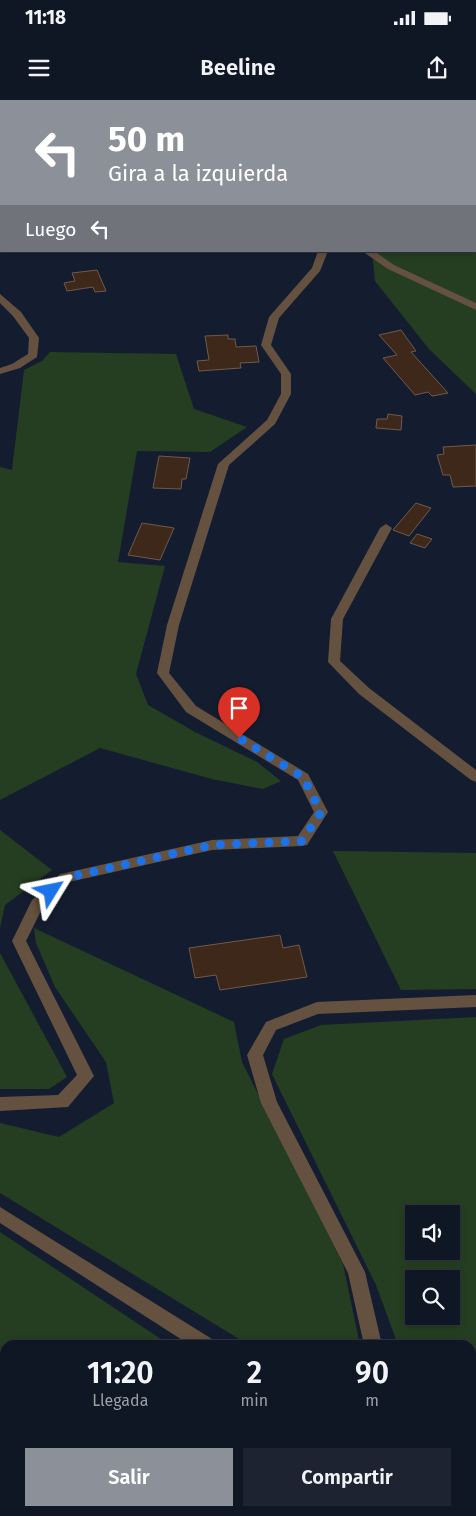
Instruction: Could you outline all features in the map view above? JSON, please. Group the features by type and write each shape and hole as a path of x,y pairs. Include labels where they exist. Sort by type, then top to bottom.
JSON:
{"street":[{"path":"0,1104 62,1102 86,1076 18,941 37,904 65,878 212,845 302,841 321,812 303,777 191,709 163,672 173,626 224,464 272,422 286,394 286,374 266,345 274,317 318,269 323,252"},
{"path":"368,252 391,267 476,306"},
{"path":"0,297 17,314 34,338 33,355 16,366 0,371"},
{"path":"386,528 337,620 334,662 364,691 476,777"},
{"path":"373,1340 356,1272 269,1103 255,1056 271,1026 317,1008 476,1001"},
{"path":"0,1214 198,1340"}],"green space":[{"path":"372,252 476,252 476,394 429,349 375,281"},
{"path":"50,352 176,354 194,409 247,427 210,452 137,451 118,562 165,566 136,674 148,705 195,732 257,762 281,781 263,789 212,779 100,748 0,800 0,467 12,470 24,370 42,361"},
{"path":"0,830 52,870 5,905 0,928"},
{"path":"333,851 476,853 476,989 401,990"},
{"path":"34,928 234,1022 242,1062 343,1264 359,1340 241,1340 0,1193 0,1123 59,1137 114,1103 106,1062 55,987 36,943"},
{"path":"0,953 67,1077 49,1089 0,1089"},
{"path":"476,1017 476,1340 396,1340 376,1285 272,1074 284,1039 321,1025"},
{"path":"0,1232 162,1340 0,1340"}],"building":[{"path":"97,270 106,291 95,292 93,287 67,291 64,283 75,281 72,273"},
{"path":"401,330 416,351 411,352 448,393 432,396 428,392 415,395 383,358 397,355 379,335"},
{"path":"228,335 228,339 235,339 236,347 256,346 259,362 240,363 241,368 199,371 197,361 209,360 205,336"},
{"path":"388,414 402,416 401,430 376,428 377,419 387,419"},
{"path":"476,445 476,486 453,487 450,475 443,475 437,455 444,454 443,447"},
{"path":"159,456 190,458 186,479 182,479 181,489 153,488"},
{"path":"416,503 431,508 409,536 393,530"},
{"path":"142,523 174,528 160,560 128,555"},
{"path":"417,534 432,539 425,548 410,543"},
{"path":"280,935 283,948 299,945 307,977 220,990 216,975 195,978 189,948"}],"route":[{"path":"51,891 65,878 212,845 302,841 321,812 303,777 239,738"}]}
